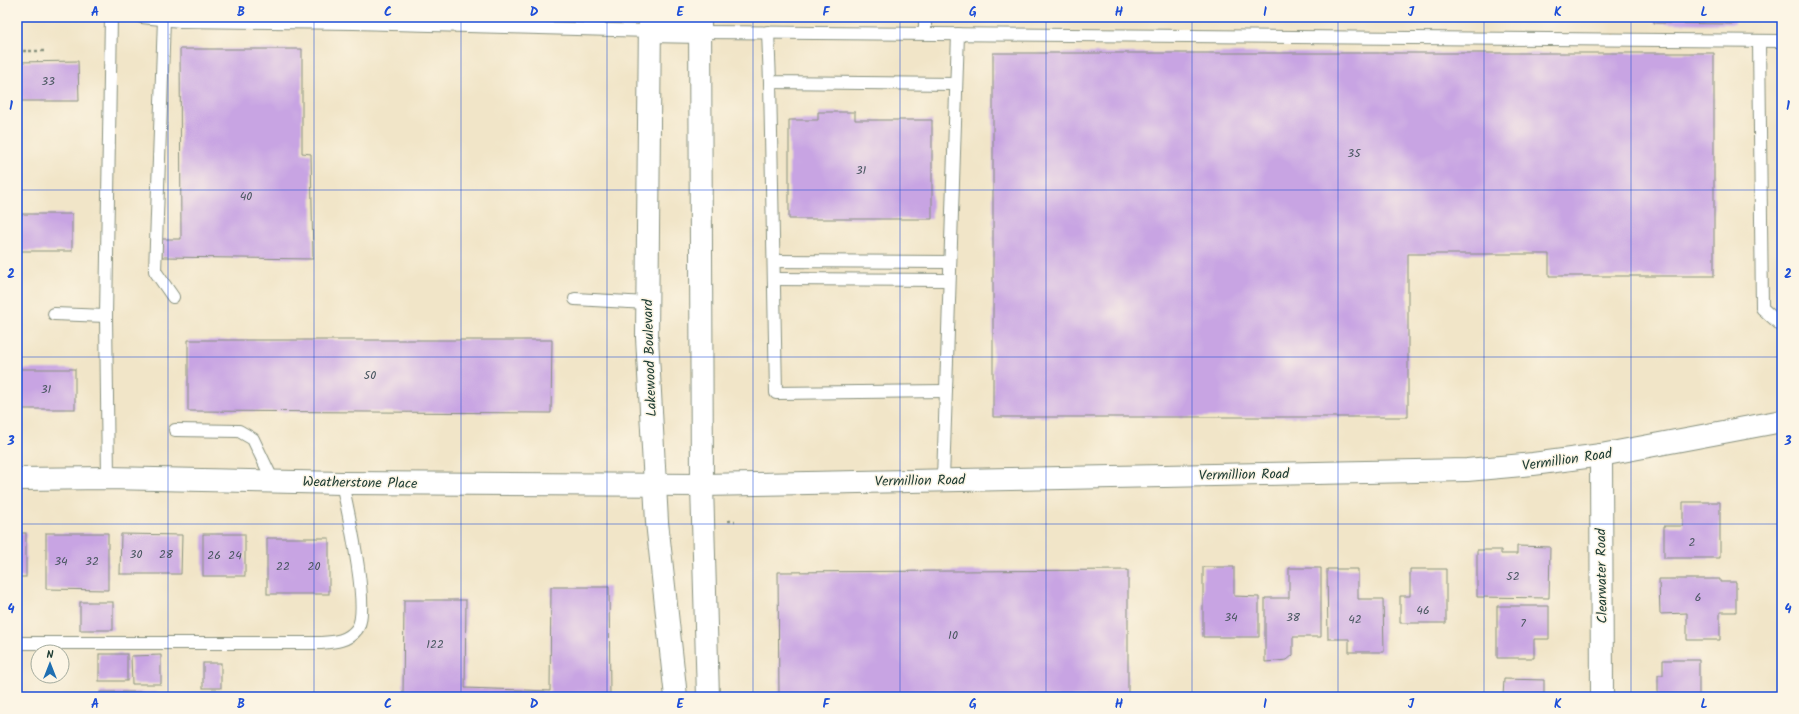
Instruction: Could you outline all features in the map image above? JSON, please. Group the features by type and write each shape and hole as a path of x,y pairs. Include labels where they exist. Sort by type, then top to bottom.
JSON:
{"street":[{"path":"650,24 700,24 702,485 708,697"},
{"name":"Lakewood Boulevard","path":"650,24 647,337 655,484 676,697"},
{"name":"Vermillion Road","path":"702,485 943,479 1467,470 1533,464 1601,455 1782,421"},
{"name":"Clearwater Road","path":"1601,455 1602,697"},
{"name":"Weatherstone Place","path":"17,479 108,478 342,483 702,485"}],"lane":[{"path":"108,478 106,316 111,17"},
{"path":"142,17 180,21 650,24"},
{"path":"925,33 926,17"},
{"path":"164,19 155,271 173,297"},
{"path":"700,24 768,32 1782,42"},
{"path":"768,32 776,393 945,392"},
{"path":"943,479 958,34"},
{"path":"1759,41 1762,308 1782,326"},
{"path":"770,82 956,84"},
{"path":"774,261 950,262"},
{"path":"774,279 949,280"},
{"path":"574,299 647,303"},
{"path":"54,314 106,316"},
{"path":"175,430 239,431 253,439 273,481"},
{"path":"17,643 321,643 342,641 358,628 362,615 354,538 342,483"}],"path":[{"path":"17,51 44,51"}],"building":[{"path":"1654,17 1734,17 1734,24 1654,23"},
{"path":"180,49 302,49 302,153 311,154 313,259 162,257 162,239 181,239"},
{"path":"993,53 1714,53 1714,276 1549,276 1549,254 1408,254 1408,417 993,417"},
{"path":"78,61 79,101 17,101 17,62"},
{"path":"818,112 855,112 855,120 932,120 932,219 789,219 789,120 818,120"},
{"path":"17,214 72,214 72,251 17,251"},
{"path":"188,340 552,340 551,413 188,411"},
{"path":"17,369 75,369 75,409 17,409"},
{"path":"1683,502 1720,502 1720,558 1664,558 1664,526 1683,526"},
{"path":"17,533 26,533 26,577 17,577"},
{"path":"46,533 108,533 108,590 46,589"},
{"path":"121,534 182,535 181,574 120,574"},
{"path":"203,534 245,534 245,576 203,576"},
{"path":"267,538 329,538 329,594 267,594"},
{"path":"1517,546 1550,547 1549,598 1477,597 1477,550 1501,550 1501,554 1517,554"},
{"path":"1203,567 1234,567 1234,596 1259,597 1259,637 1203,637"},
{"path":"1289,568 1321,568 1321,637 1293,637 1293,655 1287,660 1265,662 1265,598 1289,598"},
{"path":"1327,569 1358,569 1358,599 1383,599 1384,652 1349,652 1349,639 1328,639"},
{"path":"1410,569 1446,569 1446,623 1400,623 1400,596 1410,596"},
{"path":"1128,570 1128,697 779,697 778,572"},
{"path":"1659,579 1720,579 1720,582 1736,582 1736,612 1720,612 1720,640 1687,640 1687,613 1660,614"},
{"path":"551,587 609,587 610,697 403,697 404,600 466,600 465,688 550,691"},
{"path":"80,602 113,602 113,630 80,630"},
{"path":"1497,606 1549,606 1549,639 1534,639 1534,658 1497,658"},
{"path":"99,654 127,654 127,681 99,681"},
{"path":"161,655 161,684 132,684 131,656"},
{"path":"1663,660 1699,660 1699,695 1729,695 1729,697 1658,697 1658,675 1663,675"},
{"path":"203,663 221,663 221,688 203,688"},
{"path":"1504,679 1544,680 1544,697 1503,697"},
{"path":"100,692 157,692 157,697 100,697"}]}
